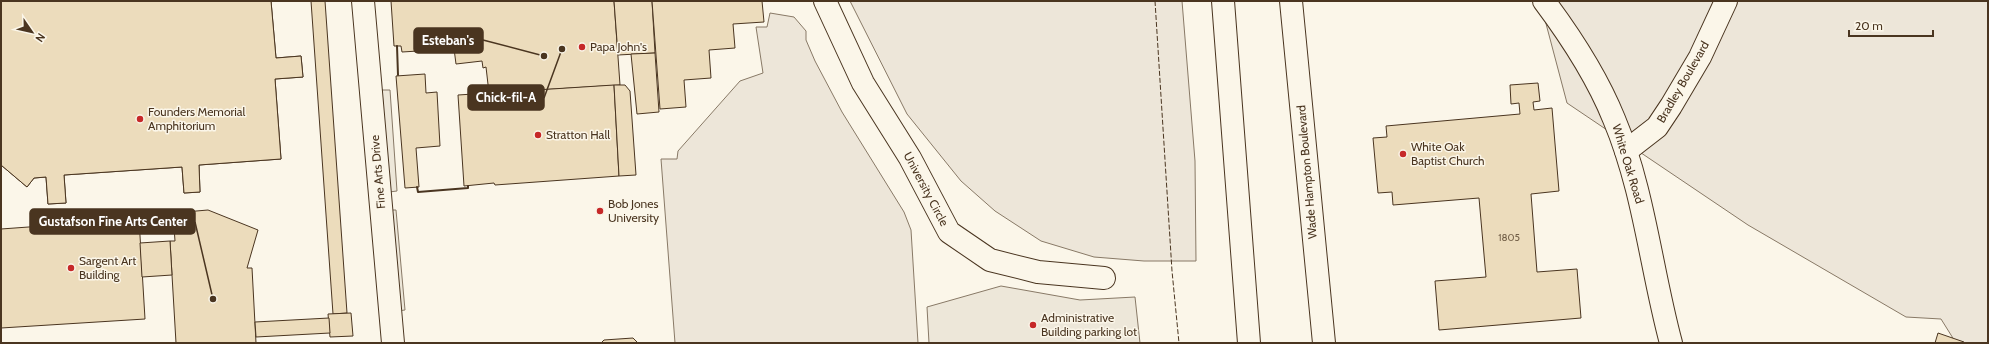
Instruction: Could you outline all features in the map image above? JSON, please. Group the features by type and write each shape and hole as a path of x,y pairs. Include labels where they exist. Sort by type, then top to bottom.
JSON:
{"street":[{"name":"Fine Arts Drive","path":"363,1 393,343"},
{"name":"University Circle","path":"825,1 863,83 910,158 949,232 990,260 1038,272 1104,278"},
{"path":"1223,1 1249,343"},
{"name":"Wade Hampton Boulevard","path":"1291,1 1324,343"},
{"name":"White Oak Road","path":"1544,1 1594,78 1614,118 1626,151 1642,214 1671,343"},
{"name":"Bradley Boulevard","path":"1626,151 1657,126 1671,106 1700,57 1726,1"}],"shaded area":[{"path":"850,1 1182,1 1195,161 1196,261 1144,261 1094,257 1041,241 995,211 961,181 907,114"},
{"path":"1540,1 1988,1 1988,343 1956,343 1941,319 1906,317 1748,225 1567,103"},
{"path":"770,13 794,17 806,31 806,40 815,61 842,112 904,212 911,230 918,343 675,343 661,159 677,159 678,151 740,81 763,73 756,27 767,27"},
{"path":"382,90 390,90 397,191 389,192"},
{"path":"390,210 396,210 405,310 397,311"},
{"name":"Administrative Building parking lot","path":"1001,286 1080,300 1135,297 1140,343 929,343 927,307"}],"building":[{"name":"Founders Memorial Amphitorium","path":"1,1 271,1 276,58 301,56 303,77 275,79 281,159 199,165 200,192 184,193 182,167 64,175 66,203 48,204 46,177 34,178 27,187 1,165"},
{"name":"Founders Memorial Amphitorium","path":"1,1 271,1 276,58 301,56 303,77 275,79 281,159 199,165 200,192 184,193 182,167 64,175 66,203 48,204 46,177 34,178 27,187 1,165"},
{"path":"311,1 325,1 347,313 333,314"},
{"path":"391,1 614,1 620,85 489,93 486,67 483,68 482,61 456,64 453,41 417,44 418,51 402,52 401,46 394,46"},
{"path":"614,1 652,1 655,53 618,55"},
{"path":"652,1 762,1 764,22 733,24 735,48 709,50 711,78 684,80 686,107 660,109"},
{"path":"655,53 659,112 637,114 631,54"},
{"path":"425,74 426,93 437,92 440,146 416,148 419,187 405,188 396,76"},
{"path":"1538,83 1540,101 1533,102 1534,110 1552,108 1559,191 1531,194 1537,272 1577,269 1581,318 1439,330 1435,281 1486,277 1479,198 1393,205 1392,192 1378,193 1373,138 1387,137 1386,126 1520,114 1519,103 1511,104 1510,85"},
{"name":"Stratton Hall","path":"614,85 619,176 464,186 458,95"},
{"path":"614,85 625,85 630,91 636,175 619,176"},
{"path":"208,210 258,230 247,268 252,268 256,343 176,343 170,241 175,241 173,213"},
{"name":"Sargent Art Building","path":"139,219 145,319 1,328 1,229"},
{"path":"170,241 172,275 142,277 140,243"},
{"path":"351,313 353,336 330,337 328,314"},
{"path":"329,318 330,333 256,337 255,322"},
{"path":"1938,333 1964,342 1935,343"},
{"path":"633,338 638,343 601,343 604,340"}],"fence":[{"path":"1155,1 1172,271 1179,343"}],"wall":[{"path":"397,46 398,75"},
{"path":"417,187 418,192 468,188 468,186"}],"place":[{"name":"Papa John's","path":"582,47"},
{"name":"Chick-fil-A","path":"562,49"},
{"name":"Esteban's","path":"544,56"},
{"name":"Founders Memorial Amphitorium","path":"140,119"},
{"name":"Stratton Hall","path":"538,135"},
{"name":"White Oak Baptist Church","path":"1403,154"},
{"name":"Bob Jones University","path":"600,211"},
{"name":"Sargent Art Building","path":"71,268"},
{"name":"Gustafson Fine Arts Center","path":"213,299"},
{"name":"Administrative Building parking lot","path":"1033,325"}]}
